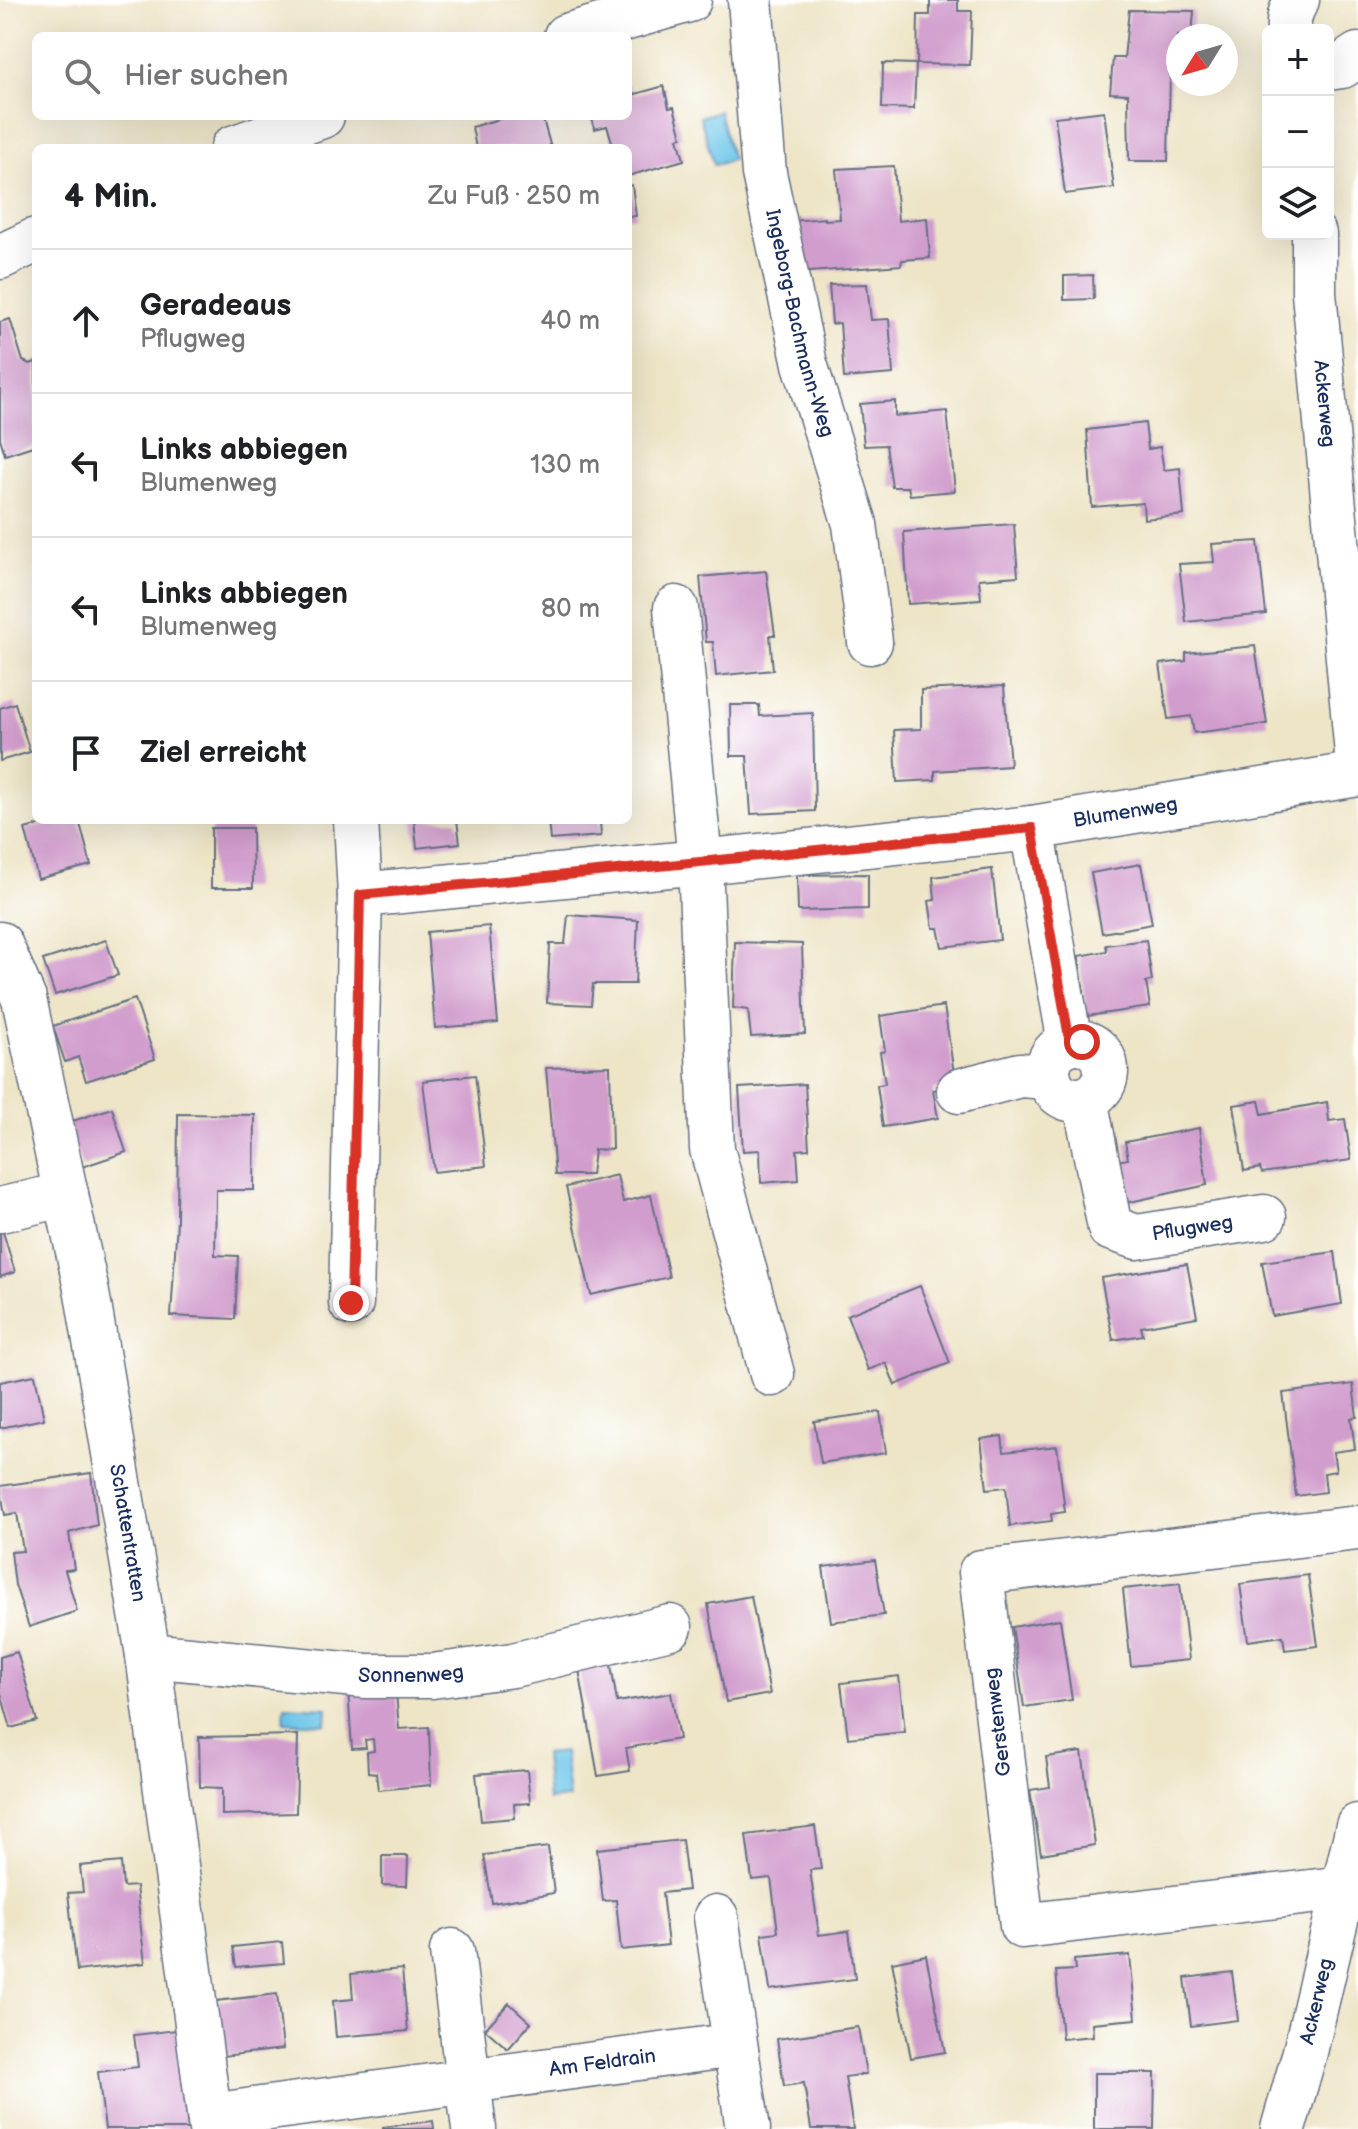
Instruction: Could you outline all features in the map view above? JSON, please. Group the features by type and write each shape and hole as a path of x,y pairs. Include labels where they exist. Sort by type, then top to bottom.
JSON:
{"street":[{"path":"580,32 689,0"},
{"name":"Ingeborg-Bachmann-Weg","path":"750,0 764,173 805,364 855,524 870,642"},
{"path":"1334,67 1342,66 1358,55"},
{"path":"248,144 311,120"},
{"name":"Ackerweg","path":"1314,240 1314,293 1358,765"},
{"path":"0,257 32,242"},
{"path":"676,608 700,862 712,1149 772,1374"},
{"name":"Blumenweg","path":"360,895 1032,828 1358,774"},
{"path":"351,1303 360,895 356,824"},
{"name":"Pflugweg","path":"1032,828 1068,1073 1110,1228 1137,1237 1264,1217"},
{"name":"Schattentratten","path":"0,944 24,999 87,1293 148,1655 210,2122"},
{"path":"959,1091 1020,1075 1068,1073"},
{"path":"0,1210 66,1194"},
{"name":"Gerstenweg","path":"1344,1888 1022,1926 981,1572 1358,1528"},
{"name":"Sonnenweg","path":"148,1655 366,1676 432,1676 513,1665 670,1627"},
{"name":"Ackerweg","path":"1283,2129 1305,2052 1358,1826"},
{"path":"716,1917 748,2129"},
{"path":"452,1951 474,2129"},
{"name":"Am Feldrain","path":"210,2122 468,2081 735,2045"}],"water":[{"path":"719,111 732,160 714,165 700,117"},
{"path":"285,1706 327,1708 326,1724 284,1722"},
{"path":"564,1752 569,1798 548,1800 544,1754"}],"building":[{"path":"930,0 958,0 958,11 972,11 970,65 917,64 918,15 930,15"},
{"path":"1129,10 1194,11 1193,24 1166,24 1166,96 1169,96 1168,161 1129,161 1128,94 1110,93 1113,58 1124,58"},
{"path":"883,63 916,64 914,109 882,108"},
{"path":"664,86 669,108 674,107 684,160 632,175 632,144 613,144 607,126 595,129 592,120 632,120 632,95"},
{"path":"1104,111 1114,188 1065,194 1055,117"},
{"path":"496,120 543,120 550,144 475,144 472,127"},
{"path":"894,166 898,221 927,218 930,258 902,260 901,265 796,273 792,221 840,219 836,169"},
{"path":"632,185 636,216 632,216"},
{"path":"1093,275 1094,299 1064,300 1064,276"},
{"path":"867,284 871,320 889,319 893,374 844,378 840,323 832,324 829,285"},
{"path":"10,319 23,361 32,363 32,446 5,455 0,438 0,322"},
{"path":"895,401 895,416 947,411 955,491 910,495 908,487 892,487 886,445 864,446 860,404"},
{"path":"1145,423 1148,449 1160,447 1164,470 1180,468 1184,515 1144,519 1143,503 1092,507 1087,430"},
{"path":"1014,524 1018,576 979,579 981,599 908,604 904,532"},
{"path":"1258,541 1266,614 1186,622 1179,564 1214,562 1212,544"},
{"path":"766,571 775,635 770,635 773,670 716,676 713,642 706,642 700,577"},
{"path":"1255,646 1267,724 1194,733 1191,716 1168,719 1160,664 1186,661 1186,653"},
{"path":"1004,686 1010,766 935,771 935,780 897,782 894,730 921,729 921,690"},
{"path":"15,703 30,752 0,761 0,708"},
{"path":"730,705 759,705 760,716 813,713 815,811 751,814 747,756 731,756"},
{"path":"44,824 80,824 91,865 38,879 25,829"},
{"path":"414,824 458,824 460,843 417,848"},
{"path":"548,824 600,824 601,836 550,840"},
{"path":"211,828 252,828 253,888 211,888"},
{"path":"1141,864 1152,924 1102,933 1091,873"},
{"path":"992,869 1000,940 942,947 938,928 933,928 929,901 935,900 933,877"},
{"path":"868,874 868,909 798,911 797,875"},
{"path":"568,915 638,920 635,984 593,984 591,1005 547,1003 550,944 565,944"},
{"path":"489,926 498,1023 435,1028 427,932"},
{"path":"106,940 118,975 55,995 43,960"},
{"path":"1146,940 1152,981 1146,982 1150,1007 1087,1016 1079,956 1107,951 1106,945"},
{"path":"735,942 802,944 805,1034 751,1037 748,1010 733,1008"},
{"path":"135,999 155,1059 86,1081 78,1057 65,1062 53,1026"},
{"path":"944,1006 956,1087 933,1090 938,1118 883,1127 877,1085 885,1084 880,1052 885,1051 880,1016"},
{"path":"610,1066 612,1149 594,1150 591,1175 555,1175 546,1068"},
{"path":"475,1075 486,1166 434,1172 423,1081"},
{"path":"805,1084 809,1149 797,1150 799,1180 761,1183 760,1150 743,1151 739,1088"},
{"path":"1259,1101 1262,1114 1327,1102 1329,1121 1345,1119 1351,1160 1262,1173 1260,1168 1244,1171 1234,1105"},
{"path":"112,1108 126,1152 82,1167 67,1123"},
{"path":"178,1114 255,1115 254,1190 216,1190 215,1255 238,1256 235,1319 171,1316 177,1221"},
{"path":"1199,1128 1207,1185 1121,1204 1112,1162 1128,1159 1125,1142"},
{"path":"617,1175 623,1202 651,1195 669,1277 591,1295 566,1187"},
{"path":"0,1226 15,1272 0,1277"},
{"path":"1335,1252 1342,1304 1272,1316 1262,1262"},
{"path":"1187,1264 1197,1317 1141,1327 1143,1335 1113,1340 1101,1278"},
{"path":"920,1286 950,1363 895,1385 886,1363 868,1370 847,1315"},
{"path":"35,1375 44,1419 0,1428 0,1382"},
{"path":"1353,1384 1357,1417 1351,1418 1355,1449 1333,1452 1336,1471 1324,1473 1326,1492 1296,1496 1283,1393"},
{"path":"880,1412 886,1453 821,1463 814,1421"},
{"path":"1002,1436 1004,1452 1057,1446 1065,1512 1051,1514 1052,1521 1010,1526 1006,1487 987,1489 981,1439"},
{"path":"91,1473 97,1525 69,1533 74,1569 65,1570 77,1611 29,1627 15,1585 11,1552 23,1551 17,1513 5,1515 0,1486"},
{"path":"875,1560 884,1615 831,1622 823,1567"},
{"path":"1308,1575 1318,1646 1285,1650 1283,1636 1248,1641 1240,1584"},
{"path":"1180,1583 1189,1660 1131,1666 1123,1589"},
{"path":"751,1596 770,1694 726,1702 708,1604"},
{"path":"1060,1619 1072,1700 1024,1707 1012,1627"},
{"path":"17,1652 37,1721 11,1728 0,1690 0,1657"},
{"path":"610,1659 617,1702 671,1693 679,1739 626,1748 630,1771 598,1776 578,1664"},
{"path":"899,1676 905,1732 848,1738 841,1683"},
{"path":"348,1689 396,1692 399,1729 429,1727 431,1785 378,1790 376,1773 368,1772 367,1752 374,1751 373,1739 365,1740 366,1748 352,1749"},
{"path":"298,1735 296,1813 222,1815 222,1788 200,1787 199,1737"},
{"path":"1082,1752 1095,1845 1041,1854 1030,1790 1050,1787 1046,1757"},
{"path":"527,1770 530,1803 514,1804 515,1818 481,1821 476,1774"},
{"path":"815,1826 821,1869 810,1870 819,1935 849,1931 855,1979 770,1990 762,1934 778,1932 771,1878 752,1880 746,1835"},
{"path":"682,1840 688,1890 662,1893 668,1945 621,1950 616,1900 603,1901 597,1849"},
{"path":"548,1847 554,1893 492,1903 484,1855"},
{"path":"382,1856 408,1856 407,1886 382,1885"},
{"path":"121,1862 123,1887 136,1886 145,1963 77,1971 68,1893 83,1892 80,1866"},
{"path":"282,1942 284,1963 236,1967 233,1947"},
{"path":"926,1955 945,2052 911,2058 892,1962"},
{"path":"1130,1955 1136,2019 1092,2023 1093,2036 1062,2039 1056,1971 1075,1970 1074,1960"},
{"path":"402,1969 408,2031 336,2037 333,2001 353,1999 351,1974"},
{"path":"1232,1972 1238,2020 1191,2026 1185,1978"},
{"path":"277,1994 283,2049 223,2056 216,2001"},
{"path":"509,2003 531,2023 508,2049 485,2029"},
{"path":"858,2027 866,2074 845,2077 853,2129 811,2129 804,2083 784,2086 777,2039"},
{"path":"176,2030 188,2129 105,2129 98,2072 138,2067 134,2035"},
{"path":"1094,2073 1155,2073 1154,2129 1094,2129"},
{"path":"433,2121 434,2129 383,2129 383,2127"}],"route":[{"path":"351,1303 360,895 1032,828 1070,1043 1082,1042"}]}
